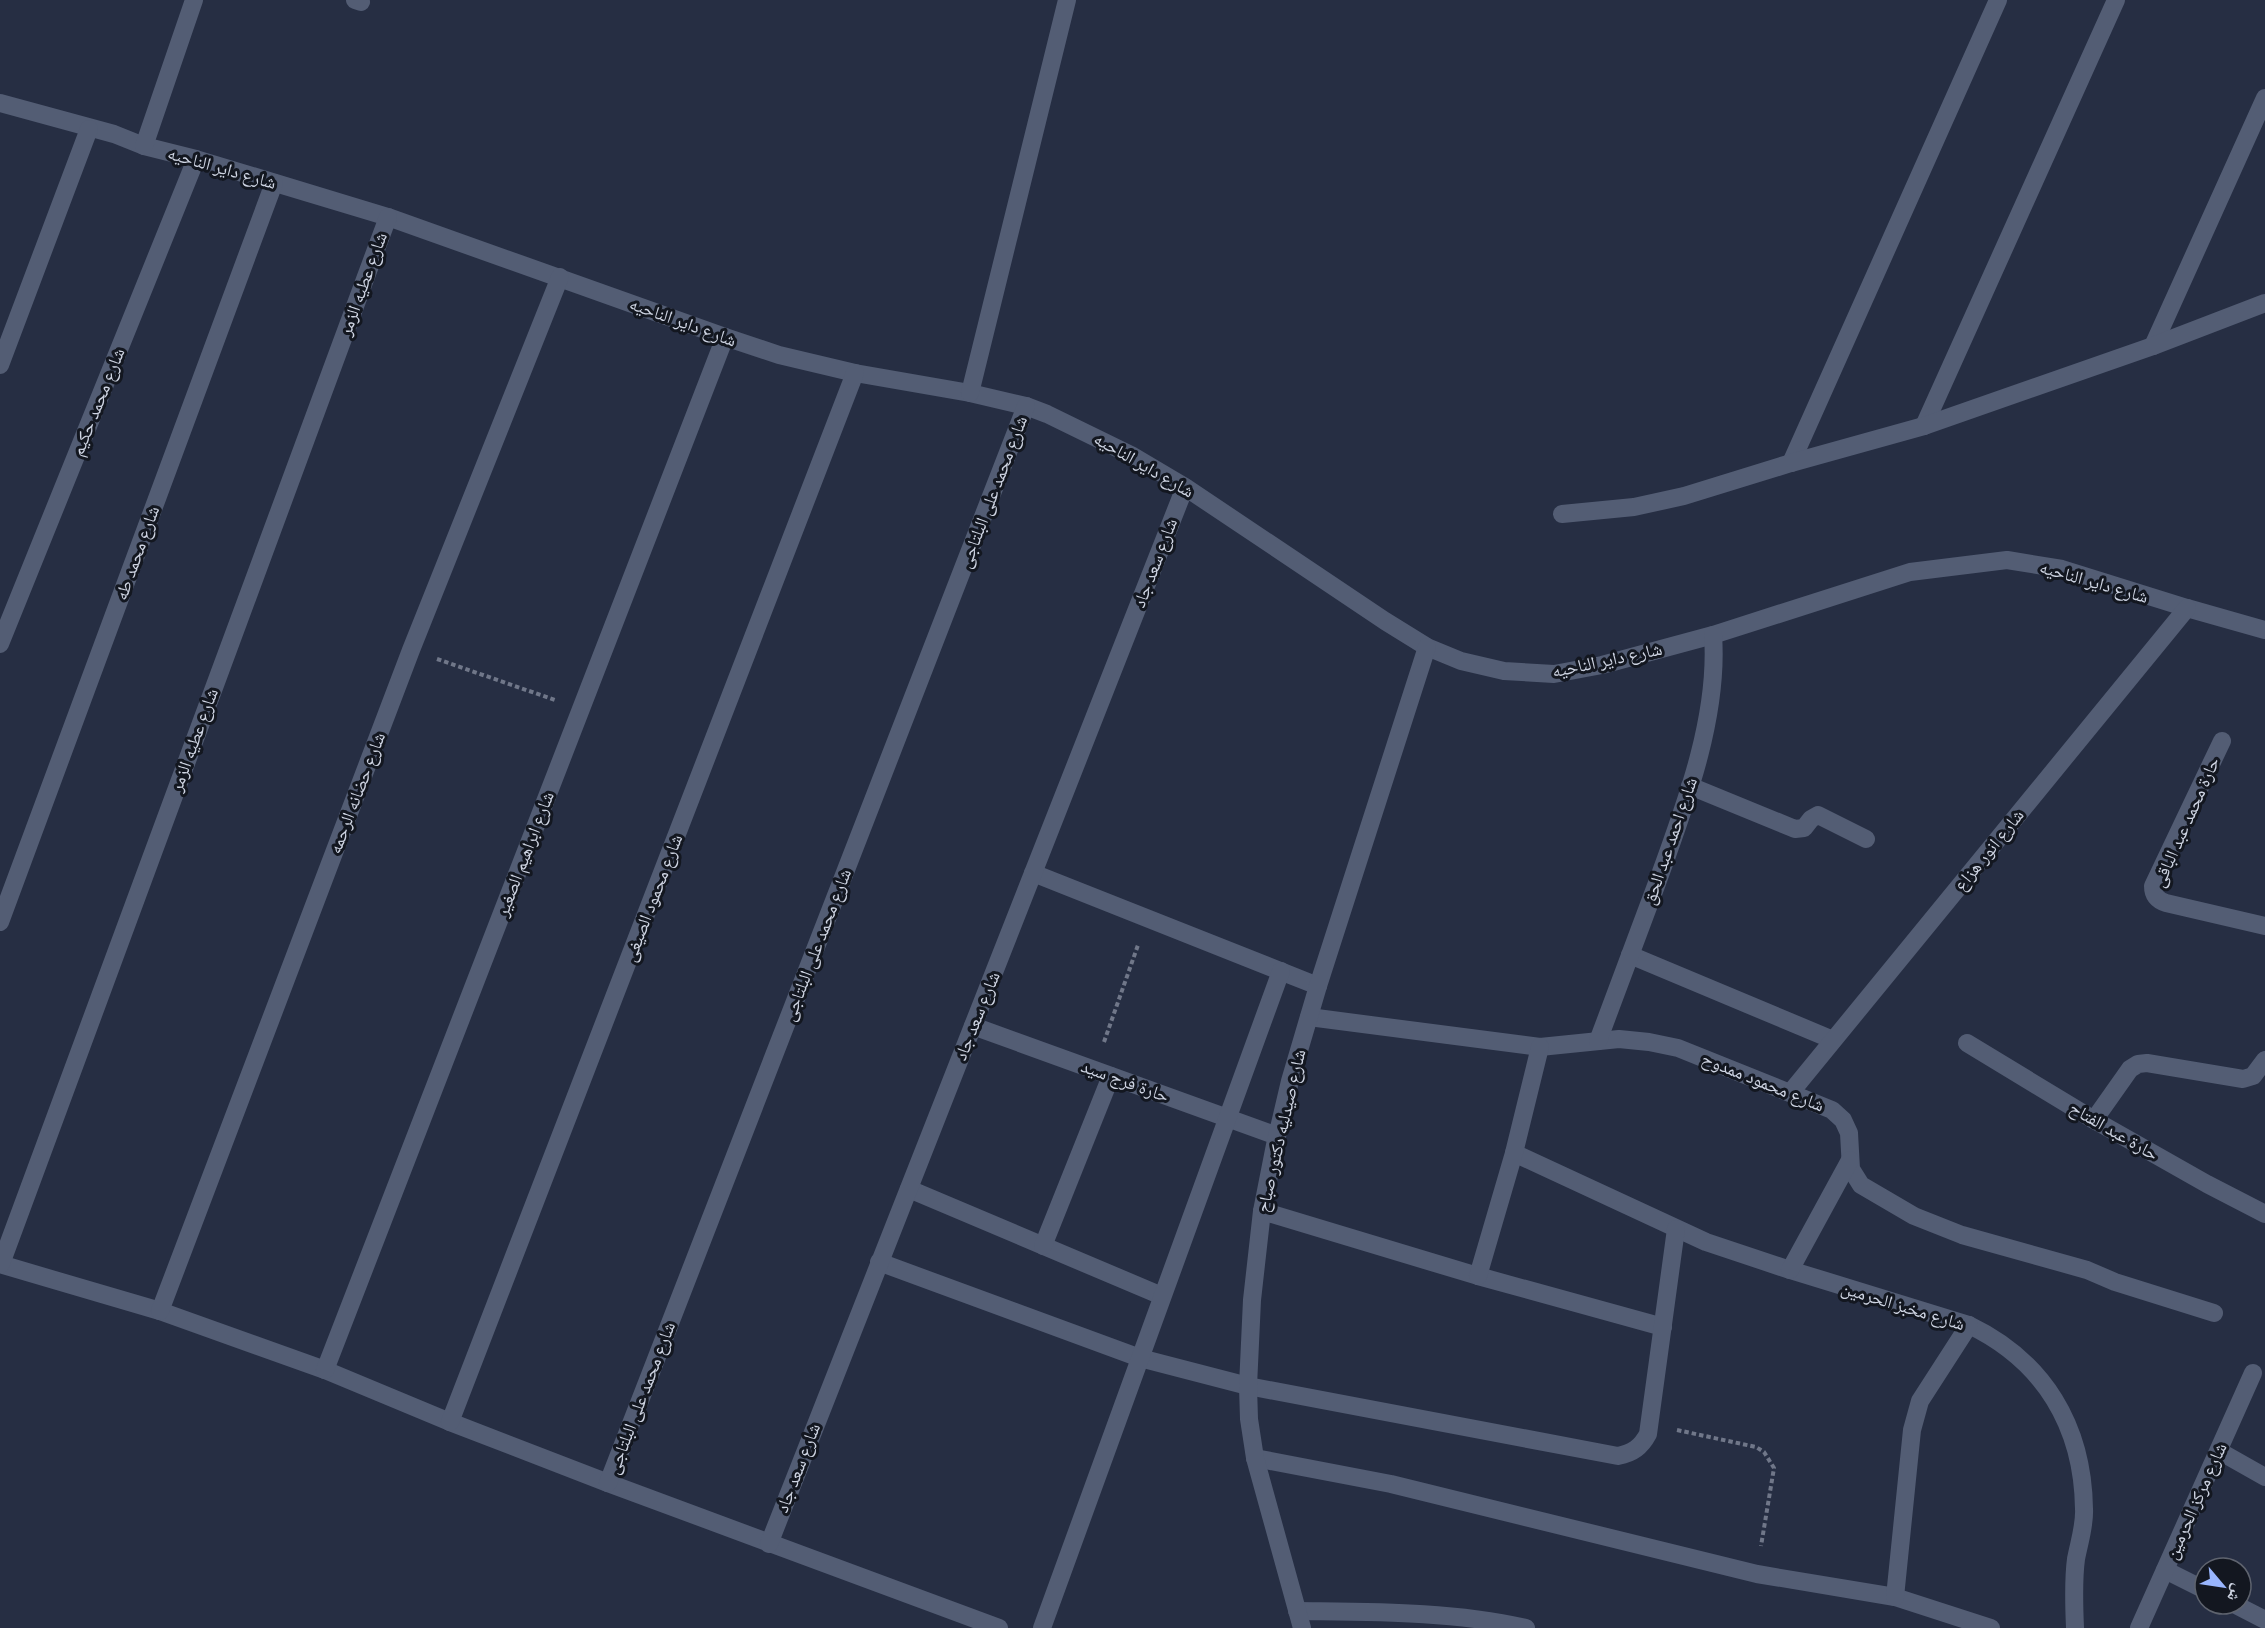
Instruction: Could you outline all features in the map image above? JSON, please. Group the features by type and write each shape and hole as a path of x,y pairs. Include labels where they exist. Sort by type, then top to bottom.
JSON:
{"street":[{"path":"144,146 194,0"},
{"path":"970,393 1066,0"},
{"path":"1791,463 1998,0"},
{"path":"1924,426 2116,0"},
{"path":"2153,345 2265,98"},
{"name":"شارع داير الناحيه","path":"0,103 114,134 144,146 196,159 388,217 725,338 779,355 855,374 970,393 1026,406 1078,428 1185,487 1385,621 1427,646 1461,661 1504,671 1554,674 1602,665 1713,635 1910,572 2007,560 2062,569 2187,609 2265,630"},
{"path":"0,365 89,129"},
{"name":"شارع محمد حكيم","path":"0,644 196,159"},
{"name":"شارع محمد طه","path":"0,922 274,183"},
{"name":"شارع عطيه الزمر","path":"0,1264 388,217"},
{"name":"شارع حضانه الرحمه","path":"160,1311 411,650 560,277"},
{"path":"1562,514 1634,507 1664,501 1924,426 2265,303"},
{"name":"شارع ابراهيم الصغير","path":"325,1370 725,338"},
{"name":"شارع محمود الصيغى","path":"450,1422 855,374"},
{"name":"شارع محمد على البلتاجى","path":"608,1483 1026,406"},
{"name":"شارع سعد جاد","path":"769,1544 1185,487"},
{"name":"شارع انور هزاع","path":"1791,1092 2187,609"},
{"name":"شارع احمد عبد الحق","path":"1598,1041 1674,838 1690,786 1712,687 1715,658 1713,635"},
{"name":"شارع صيدليه دكتور صباح","path":"1299,1619 1255,1458 1249,1419 1248,1386 1252,1300 1262,1211 1277,1136 1318,986 1427,646"},
{"name":"حارة محمد عبد الباقى","path":"2222,741 2153,886 2153,892 2160,901 2166,903 2265,926"},
{"path":"1690,786 1795,829 1804,828 1811,819 1818,815 1866,839"},
{"path":"1033,873 1318,986"},
{"path":"1630,955 1833,1040"},
{"path":"1041,1628 1281,971"},
{"name":"شارع محمود ممدوح","path":"1309,1017 1540,1047 1618,1039 1678,1048 1832,1110 1843,1120 1849,1133 1851,1169 1861,1185 1929,1223 1978,1240 2087,1270 2115,1282 2214,1313"},
{"name":"حارة فرج سيد","path":"973,1026 1277,1136"},
{"name":"حارة عبد الفتاح","path":"1967,1043 2094,1120 2265,1214"},
{"path":"1478,1276 1514,1153 1540,1047"},
{"path":"2094,1120 2130,1069 2138,1064 2147,1063 2243,1079 2253,1077 2265,1060"},
{"path":"1044,1246 1102,1073"},
{"name":"شارع مخبز الحرمين","path":"1514,1153 1706,1242 1969,1325 1995,1338 2034,1370 2063,1412 2080,1461 2085,1511 2076,1562 2075,1628"},
{"path":"1790,1270 1850,1160"},
{"path":"909,1189 1162,1296"},
{"path":"1262,1211 1478,1276 1663,1327"},
{"path":"879,1262 1140,1358 1248,1386 1618,1456 1637,1450 1644,1442 1650,1424 1677,1229"},
{"path":"0,1264 160,1311 325,1370 450,1422 608,1483 999,1628"},
{"path":"1895,1597 1915,1414 1920,1401 1969,1325"},
{"name":"شارع مركز الحرمين","path":"2139,1628 2253,1373"},
{"path":"2219,1451 2265,1478"},
{"path":"1255,1458 1391,1485 1757,1574 1895,1597 1991,1628"},
{"path":"2165,1570 2193,1584"},
{"path":"1299,1619 1386,1612 1526,1628"}],"path":[{"path":"411,650 581,709"},
{"path":"1102,1073 1147,918"},
{"path":"1650,1424 1756,1447 1770,1460 1774,1468 1757,1574"}]}
